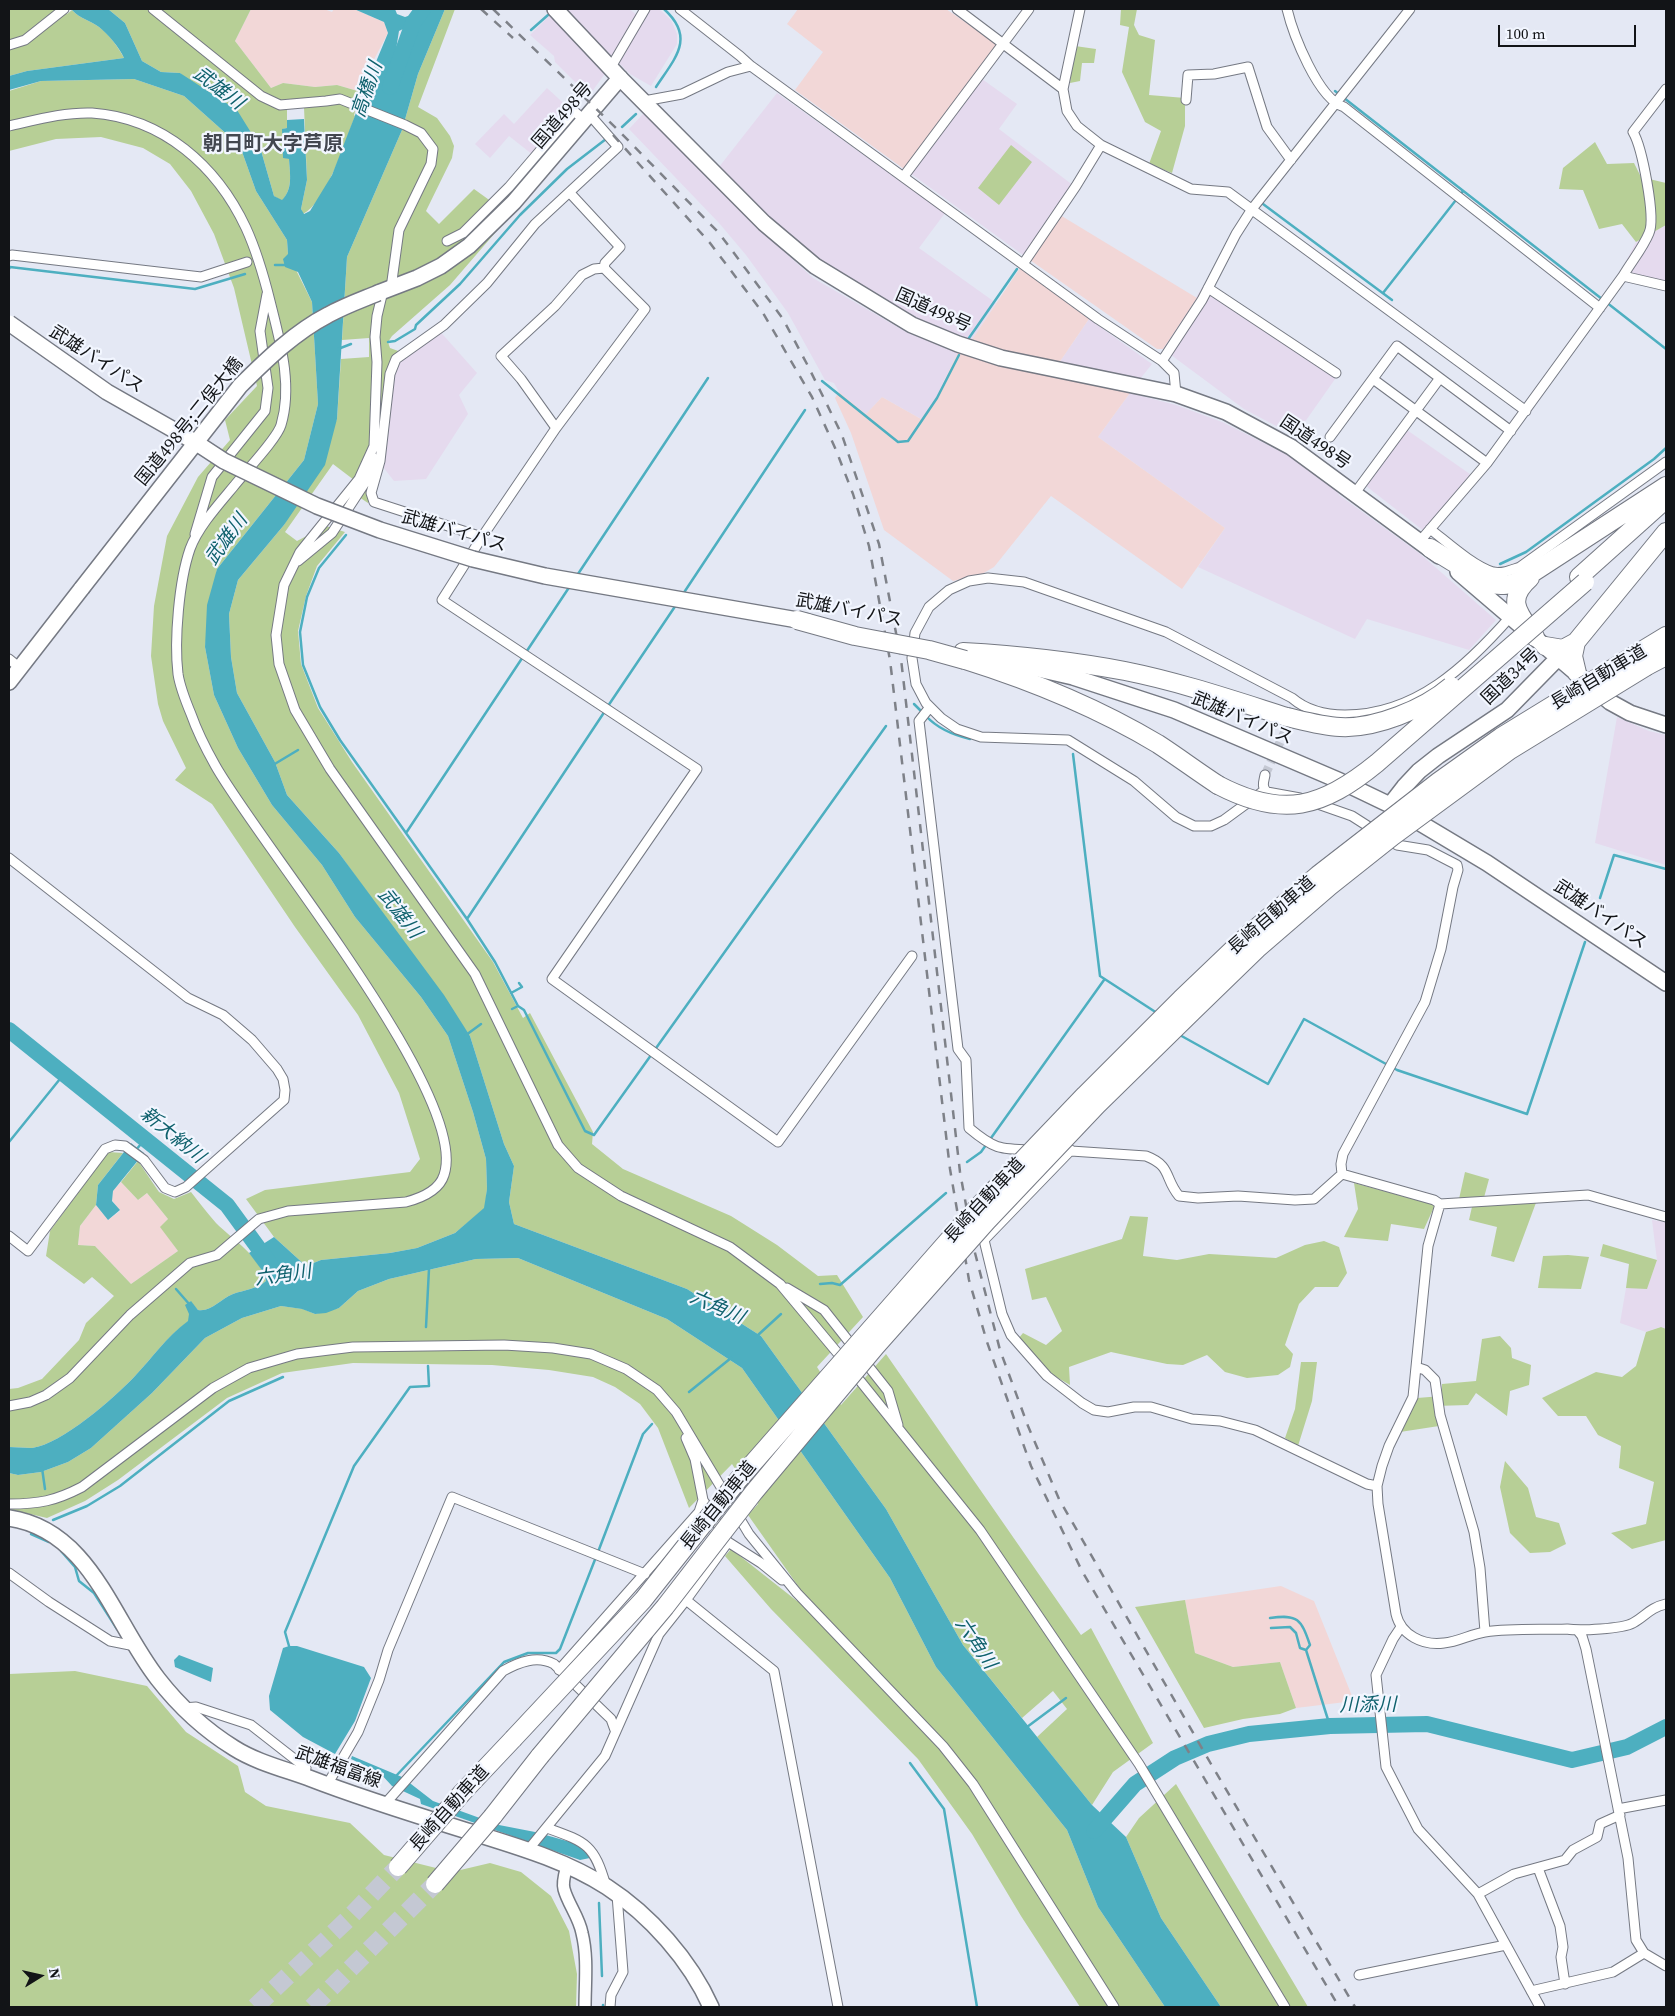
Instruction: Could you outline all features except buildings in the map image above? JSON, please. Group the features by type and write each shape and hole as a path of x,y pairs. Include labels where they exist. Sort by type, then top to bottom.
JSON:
{"highway":[{"path":"1427,540 1487,583 1497,586 1516,583 1666,486"},
{"path":"797,620 855,636 964,656 1085,705 1158,745 1218,785 1239,796 1256,802 1294,805 1310,802 1340,791 1384,757 1582,580 1666,499"},
{"path":"964,656 1008,654 1126,671 1201,689 1286,723 1358,726 1393,718 1428,702 1443,692 1666,512"},
{"path":"1542,567 1520,587 1515,598 1518,611 1546,647 1563,649 1576,642 1666,532"},
{"path":"1643,660 1666,637"},
{"path":"1576,642 1573,656 1577,673"},
{"name":"長崎自動車道","path":"398,1867 462,1793 643,1600 740,1479 976,1209 1085,1095 1248,935 1311,881 1438,782 1501,737 1643,660 1666,656"},
{"name":"長崎自動車道","path":"435,1884 658,1615 754,1492 876,1346 987,1221 1097,1105 1258,949 1330,886 1393,836 1510,750 1643,660"}],"main road":[{"path":"555,9 616,72"},
{"name":"国道498号","path":"384,291 418,278 442,266 469,246 514,202 553,146 587,117 616,72 764,223 815,266 912,325 958,344 1001,358 1130,383 1176,394 1226,412 1291,446 1355,493 1427,540 1546,647"},
{"name":"国道498号;二俣大橋","path":"14,663 82,588 240,386 269,358 302,331 327,315 384,291"},
{"name":"武雄バイパス","path":"9,324 107,392 196,442 224,462 317,506 380,530 473,559 545,576 797,620"},
{"name":"国道34号","path":"1390,805 1419,771 1438,756 1507,710 1546,647 1610,702 1630,713 1666,724"},
{"name":"武雄バイパス","path":"964,656 1073,677 1174,710 1340,781 1390,805 1487,862 1666,983"},
{"path":"9,682 14,663"},
{"name":"武雄福富線","path":"9,1518 26,1520 51,1532 78,1555 98,1582 135,1646 157,1678 183,1708 235,1749 327,1785 389,1800 530,1848 567,1866 612,1891 639,1912 667,1940 691,1971 711,2007"}],"street":[{"path":"153,9 260,96 280,105 340,99 405,124 421,133 433,149 431,164 399,230 377,316 375,337 377,362 371,493 374,502 482,537"},
{"path":"616,72 644,9"},
{"path":"680,9 751,66 1098,319 1162,361 1174,373 1176,394"},
{"path":"957,9 995,36 1002,45 1063,89"},
{"path":"904,176 1029,9"},
{"path":"1080,9 1063,89 1067,111 1077,126 1101,145 1191,189 1228,192 1526,411"},
{"path":"1287,9 1300,50 1313,73 1340,98 1344,107 1600,308"},
{"path":"1162,361 1208,288 1252,208 1410,9"},
{"path":"9,45 25,40 62,10"},
{"path":"644,101 682,94 728,72 751,66"},
{"path":"1186,100 1188,75 1214,74 1248,67 1267,127 1291,160"},
{"path":"1666,89 1633,132 1638,140 1642,159 1652,219 1650,232 1600,308 1526,411 1427,540 1494,572 1506,572 1520,567 1666,462"},
{"path":"9,126 70,114 92,113 142,124 159,131 181,145 204,164 223,188 241,219 260,264 268,292 285,372 286,401 280,430 211,514 190,548"},
{"path":"294,564 332,533 373,477 380,461 390,374 396,359 450,319 487,283 536,224 618,147 602,129 587,117"},
{"path":"1024,264 1101,145"},
{"path":"447,241 463,233 553,146"},
{"path":"570,193 620,247 605,263 604,268"},
{"path":"9,256 201,277 247,262"},
{"path":"604,268 645,309 556,428 442,600 697,769 552,980 778,1142 912,956"},
{"path":"556,428 521,379 501,356 555,306 582,275 594,269 604,268"},
{"path":"1622,276 1666,286"},
{"path":"1208,288 1336,373"},
{"path":"9,1406 30,1402 46,1395 70,1378 130,1315 190,1263 217,1255 260,1218 288,1211 406,1202 422,1197 435,1188 444,1177 446,1159 442,1131 432,1104 404,1048 374,998 215,766 191,714 178,677 176,639 181,592 190,548 212,477 266,411 268,388 260,331 268,292"},
{"path":"1330,437 1397,346 1511,431"},
{"path":"1355,493 1440,378"},
{"path":"1373,379 1486,463"},
{"path":"374,446 359,479 300,552 284,585 276,635 279,664 295,710 330,769 475,974 558,1146 578,1168 620,1196 730,1247 780,1284 824,1310 888,1391 900,1431"},
{"path":"1342,1174 1341,1164 1344,1154 1425,1002 1441,949 1458,867 1428,850 1397,845 1352,816 1306,800 1265,790 1224,820 1211,826 1194,826 1176,817 1134,781 1068,740 981,737 957,729 940,718 930,707 916,684 912,658 915,633 929,607 949,590 969,581 988,578 1024,582 1166,632 1292,698 1301,706 1335,715 1354,715 1378,712 1404,704 1433,688 1466,664 1511,616"},
{"path":"1286,723 1294,711 1301,706"},
{"path":"930,707 919,721 958,1048 966,1060 970,1128 987,1143 1002,1149 1071,1150 1146,1156 1158,1160 1165,1168 1172,1188 1180,1196 1198,1198 1238,1196 1295,1200 1314,1199 1342,1174"},
{"path":"1265,775 1263,782 1265,790"},
{"path":"9,858 188,998 223,1015 252,1040 277,1069 283,1079 285,1090 284,1100 186,1187 175,1192 165,1188 144,1160 125,1146 116,1145 105,1149 28,1251 9,1236"},
{"path":"1071,1150 984,1240 1002,1314 1011,1335 1046,1376 1094,1410 1108,1412 1134,1407 1151,1407 1192,1419 1238,1424 1255,1430 1367,1484 1377,1486"},
{"path":"1342,1174 1434,1200 1440,1204 1588,1194 1666,1216"},
{"path":"1440,1204 1428,1246 1413,1397 1389,1446 1377,1486 1378,1504 1394,1605 1400,1627 1415,1638 1433,1643 1445,1643 1485,1632 1567,1629 1578,1631 1624,1626 1634,1622 1649,1610 1666,1604"},
{"path":"780,1284 980,1530 1157,1792 1285,2007"},
{"path":"9,1504 36,1504 63,1496 82,1487 213,1388 249,1368 297,1354 352,1347 504,1345 552,1348 592,1354 626,1369 657,1390 676,1412 749,1534 797,1593 943,1746 973,1784 1114,2007"},
{"path":"1416,1368 1425,1370 1436,1380 1440,1415 1474,1532 1480,1568 1485,1632"},
{"path":"676,1412 695,1459 703,1500 728,1542 761,1563 797,1593"},
{"path":"327,1785 358,1732 379,1680 388,1650 452,1497 645,1574"},
{"path":"559,1670 699,1512 703,1500"},
{"path":"530,1848 605,1756 615,1730 663,1627 686,1600 728,1542"},
{"path":"9,1573 49,1602 110,1641 135,1646"},
{"path":"686,1600 774,1671 838,2007"},
{"path":"1400,1627 1392,1639 1376,1675 1386,1767 1418,1830 1478,1894 1540,2007"},
{"path":"1578,1631 1582,1636 1586,1649 1628,1858 1636,1940 1644,1953 1666,1966"},
{"path":"389,1800 504,1671 518,1663 546,1660 611,1719 615,1730"},
{"path":"183,1708 196,1707 251,1725 306,1768 304,1776"},
{"path":"1478,1894 1514,1874 1565,1860 1573,1850 1597,1837 1600,1824 1619,1811 1666,1800"},
{"path":"545,1830 580,1840 589,1848 612,1891 623,1972 611,1995 610,2007"},
{"path":"567,1866 564,1889 577,1914 583,1933 586,1954 585,2007"},
{"path":"1538,1868 1560,1926 1563,1947 1560,1957 1564,1984"},
{"path":"1359,1975 1506,1945"},
{"path":"1531,1991 1613,1972 1644,1953"}],"shaded area":[{"path":"251,9 324,9 332,12 334,9 354,9 384,22 388,33 368,71 361,92 337,85 315,87 283,83 271,88 235,41"},
{"path":"564,9 629,9 637,15 641,9 659,9 671,20 677,34 677,44 651,86 630,74"},
{"path":"798,9 946,9 997,44 904,169 795,90 823,52 787,24"},
{"path":"551,14 606,72 589,96 555,62 554,56 530,35"},
{"path":"982,79 1017,104 999,129 1078,189 1030,260 910,173"},
{"path":"547,88 571,110 533,155 509,136 490,158 475,144 504,114 514,124"},
{"path":"777,93 945,213 919,248 996,303 971,341 916,318 874,296 822,264 761,210 719,167"},
{"path":"643,114 655,121 766,235 813,278 908,333 958,352 937,396 921,419 882,397 866,414 839,392 834,383 825,380 788,313 746,255 719,223 629,129"},
{"path":"1060,215 1197,298 1163,349 1157,349 1030,260"},
{"path":"1666,225 1666,290 1618,277 1636,242"},
{"path":"1020,268 1089,319 1059,363 1003,351 971,341"},
{"path":"1205,283 1340,372 1295,436 1244,409 1163,349"},
{"path":"1089,319 1152,364 1140,379 1059,363"},
{"path":"437,328 477,373 459,395 468,414 426,479 394,481 383,467 394,375 401,352"},
{"path":"958,352 1006,367 1130,393 1098,437 1225,528 1182,589 1051,496 994,567 982,574 953,581 884,530 851,433 835,398 839,392 866,414 882,397 921,419 937,396"},
{"path":"1130,393 1176,405 1222,422 1288,455 1336,488 1339,495 1419,553 1496,620 1469,650 1367,619 1355,639 1198,567 1225,528 1098,437"},
{"path":"1407,430 1477,479 1429,535 1366,486"},
{"path":"1617,717 1649,731 1666,735 1666,865 1595,843"},
{"path":"121,1182 138,1200 147,1193 168,1219 161,1227 178,1251 131,1284 95,1246 78,1245 80,1226 96,1205 108,1220 120,1211 112,1200 113,1191"},
{"path":"1652,1220 1666,1222 1666,1329 1660,1327 1646,1332 1620,1323 1626,1288 1647,1288 1657,1260"},
{"path":"1281,1586 1314,1601 1354,1701 1296,1708 1280,1662 1233,1667 1195,1653 1185,1600"}],"green space":[{"path":"9,9 63,9 67,14 72,10 103,30 124,58 27,71 9,76"},
{"path":"108,9 251,9 235,41 271,88 283,83 315,87 337,85 361,92 355,116 341,155 320,197 311,208 303,214 301,209 307,180 304,107 287,108 287,128 283,129 283,157 289,159 290,181 286,196 282,201 274,196 260,147 180,73 161,72 142,61 125,23"},
{"path":"445,9 455,9 418,107 437,118 450,136 454,146 452,158 426,211 439,224 474,189 492,202 508,218 450,285 392,336 388,342 390,348 401,352 394,375 383,467 368,503 353,493 354,480 333,464 285,532 297,541 326,526 345,532 317,566 306,596 298,631 301,664 318,708 352,762 493,962 523,1018 530,1013 593,1132 592,1144 623,1169 731,1216 777,1245 818,1276 837,1275 863,1317 817,1367 841,1405 886,1354 1081,1635 1091,1628 1153,1743 1113,1772 1092,1805 1037,1737 1067,1709 1053,1691 1022,1718 963,1645 886,1509 761,1336 687,1289 514,1224 509,1202 514,1166 504,1144 470,1036 339,853 287,795 275,762 237,693 231,657 229,614 238,580 284,525 337,419 341,359 369,357 369,338 342,340 347,257 402,130 418,74"},
{"path":"1121,9 1137,9 1134,25 1139,35 1155,40 1149,95 1185,98 1185,126 1172,173 1149,164 1161,131 1145,122 1122,72 1129,27 1120,25"},
{"path":"1075,46 1096,49 1094,63 1082,63 1080,81 1070,83"},
{"path":"134,79 184,96 240,146 256,191 287,240 288,254 312,302 318,404 304,460 217,569 205,647 214,695 238,748 272,805 322,865 355,917 421,997 448,1036 486,1159 487,1189 485,1208 455,1233 417,1248 390,1253 321,1260 306,1266 274,1237 246,1199 265,1190 410,1172 420,1159 399,1093 358,1015 295,927 212,804 175,780 186,768 163,721 158,704 151,656 154,606 167,536 198,477 230,440 225,420 257,386 234,288 214,234 191,191 170,164 143,148 101,137 56,139 9,151 9,91 41,81"},
{"path":"1595,142 1607,164 1634,163 1641,177 1666,183 1666,225 1636,242 1622,224 1599,229 1583,190 1559,189 1563,168"},
{"path":"1011,145 1032,162 999,205 978,188"},
{"path":"108,1152 123,1153 98,1185 96,1205 80,1226 78,1245 95,1246 131,1284 178,1251 160,1227 168,1219 147,1193 138,1200 121,1182 138,1161 159,1192 174,1199 191,1192 216,1223 252,1256 263,1272 266,1281 255,1288 228,1296 208,1309 198,1310 190,1301 189,1321 160,1347 135,1376 87,1419 44,1445 32,1448 9,1447 9,1389 18,1388 42,1379 79,1340 86,1323 114,1296 92,1277 84,1284 46,1256 50,1231"},
{"path":"1465,1172 1489,1179 1482,1205 1537,1200 1514,1262 1491,1256 1497,1227 1469,1220 1474,1198 1459,1199"},
{"path":"1354,1183 1435,1205 1424,1229 1391,1224 1388,1241 1344,1237 1358,1209"},
{"path":"1130,1216 1148,1217 1143,1256 1177,1260 1209,1254 1276,1258 1305,1245 1324,1241 1339,1247 1347,1273 1338,1287 1315,1287 1299,1304 1285,1345 1293,1354 1290,1367 1278,1375 1247,1378 1225,1372 1207,1355 1183,1365 1167,1364 1111,1352 1069,1367 1070,1385 1046,1371 1018,1339 1023,1333 1046,1345 1062,1331 1046,1297 1032,1300 1025,1269 1122,1239"},
{"path":"1603,1244 1657,1260 1647,1289 1626,1288 1629,1264 1600,1256"},
{"path":"1568,1255 1589,1257 1581,1289 1538,1288 1543,1256"},
{"path":"518,1258 667,1319 742,1368 890,1578 936,1667 1067,1830 1098,1907 1165,2007 1080,2007 1021,1916 972,1834 918,1759 771,1609 725,1556 731,1549 797,1601 803,1593 748,1515 758,1504 732,1464 689,1508 658,1428 640,1404 615,1387 593,1377 549,1370 492,1365 353,1363 282,1373 227,1398 118,1480 85,1501 47,1518 9,1509 9,1473 18,1475 41,1472 68,1462 91,1448 152,1393 205,1338 242,1318 281,1306 303,1309 315,1314 339,1308 358,1291 389,1279 476,1259"},
{"path":"1661,1327 1666,1329 1666,1540 1632,1549 1611,1533 1646,1524 1654,1482 1619,1468 1621,1446 1598,1435 1586,1416 1558,1416 1542,1398 1596,1372 1622,1377 1636,1366 1646,1332"},
{"path":"1500,1336 1511,1348 1512,1358 1531,1365 1529,1385 1510,1391 1507,1416 1476,1393 1468,1405 1435,1406 1439,1426 1400,1432 1417,1398 1442,1396 1442,1384 1476,1381 1482,1339"},
{"path":"1301,1362 1317,1362 1312,1401 1298,1446 1285,1438 1295,1409"},
{"path":"1505,1461 1528,1488 1536,1517 1559,1523 1566,1544 1550,1552 1530,1553 1510,1533 1500,1487"},
{"path":"1185,1600 1195,1653 1233,1667 1280,1662 1296,1708 1280,1714 1243,1719 1204,1728 1135,1607"},
{"path":"75,1671 147,1686 186,1732 238,1766 245,1792 266,1806 350,1823 384,1855 452,1872 490,1863 521,1872 551,1896 569,1931 577,1974 576,2007 9,2007 9,1674"},
{"path":"1176,1784 1308,2007 1221,2007 1161,1918 1126,1837 1139,1818"}],"water":[{"name":"六角川","path":"108,9 125,23 142,61 161,72 180,73 237,110 260,147 274,196 282,200 288,191 290,176 289,159 283,158 282,129 287,128 287,120 304,119 307,180 301,209 304,214 310,211 332,175 388,33 384,22 354,9 395,9 397,14 405,17 411,15 415,9 445,9 418,74 402,130 347,257 337,419 325,465 284,525 238,580 229,614 231,657 237,693 275,762 287,795 339,853 444,995 470,1036 504,1144 514,1166 509,1202 514,1224 687,1289 761,1336 886,1509 963,1645 1092,1805 1126,1837 1161,1918 1221,2007 1165,2007 1098,1907 1067,1830 936,1667 890,1578 742,1368 667,1319 518,1258 476,1259 389,1279 358,1291 339,1308 326,1313 315,1314 302,1309 281,1306 242,1318 205,1338 152,1393 91,1448 68,1462 41,1472 18,1475 9,1473 9,1447 32,1448 44,1445 87,1419 126,1385 166,1340 188,1321 189,1314 185,1305 191,1301 198,1310 208,1309 228,1296 255,1288 266,1281 264,1273 249,1253 274,1237 306,1266 321,1260 390,1253 417,1248 455,1233 484,1208 487,1189 486,1159 448,1036 421,997 355,917 322,865 272,805 238,748 214,695 205,647 207,605 217,569 304,460 318,404 312,302 298,272 285,267 283,259 288,254 287,240 256,191 240,146 184,96 134,79 41,81 9,90 9,76 27,71 124,58 117,45 103,30 72,10","holes":["403,29 404,62 401,67 393,68 399,31"]},
{"path":"131,1143 144,1153 113,1191 112,1201 120,1210 108,1220 96,1205 98,1185"},
{"path":"297,1646 364,1667 371,1678 355,1721 335,1754 303,1737 270,1710 269,1696 283,1648"},
{"path":"179,1655 213,1668 211,1682 175,1667 174,1660"},
{"path":"352,1756 402,1777 433,1801 499,1825 535,1832 574,1843 586,1850 590,1858 580,1860 421,1804 420,1799 392,1786 379,1772 351,1759"}],"waterway":[{"name":"高橋川","path":"390,87 413,23 423,9"},
{"path":"656,87 670,67 681,39 674,19 664,9"},
{"path":"531,30 548,15"},
{"path":"1335,91 1602,299"},
{"path":"622,127 636,114"},
{"path":"388,342 395,341 415,329 416,325 460,284 520,215 567,169 606,139"},
{"path":"1383,293 1463,191"},
{"path":"1263,204 1392,300"},
{"path":"275,265 286,265"},
{"path":"9,269 10,267 195,289 245,274"},
{"path":"969,338 1017,269"},
{"path":"1606,302 1666,349"},
{"path":"338,349 351,344"},
{"path":"822,381 898,442 908,441 937,398 959,355"},
{"path":"576,577 708,378"},
{"path":"683,594 805,410"},
{"path":"1500,564 1526,552 1654,459 1666,448"},
{"path":"346,535 319,568 307,597 300,632 303,665 320,707 340,740 467,919 495,962 518,1006 512,1009"},
{"path":"406,833 570,586"},
{"path":"608,706 676,605"},
{"path":"914,704 922,712"},
{"path":"467,919 605,711"},
{"path":"926,716 946,731 970,739"},
{"path":"518,1006 524,1010 585,1131 594,1135 886,726"},
{"path":"273,765 298,750"},
{"path":"1073,754 1100,976 1157,1013"},
{"path":"1600,898 1614,855 1666,869"},
{"path":"1178,1034 1268,1084 1304,1019 1397,1070 1527,1114 1585,942"},
{"path":"967,1162 981,1152 1104,980"},
{"path":"511,993 522,987 519,983"},
{"path":"466,1035 481,1024"},
{"name":"新大納川","path":"9,1030 227,1205 270,1264"},
{"path":"9,1142 64,1074"},
{"path":"136,1150 145,1139"},
{"path":"820,1284 832,1283 840,1285 946,1193"},
{"path":"426,1327 429,1269"},
{"path":"176,1289 190,1305"},
{"path":"758,1335 781,1314"},
{"path":"689,1392 731,1358"},
{"path":"289,1646 285,1632 354,1466 410,1387 429,1386 428,1366"},
{"path":"53,1520 87,1506 120,1486 229,1401 283,1377"},
{"path":"598,1552 643,1434 652,1424"},
{"path":"42,1468 45,1489"},
{"path":"31,1534 49,1542"},
{"path":"61,1551 75,1567 79,1581 94,1593 117,1629"},
{"path":"395,1777 504,1662 528,1653 556,1653 560,1649 596,1557"},
{"path":"1270,1618 1293,1618 1304,1629 1310,1645 1306,1650 1330,1726"},
{"path":"1271,1628 1290,1627 1296,1633 1300,1648 1306,1650"},
{"path":"1027,1727 1066,1698"},
{"name":"川添川","path":"1094,1831 1135,1784 1175,1758 1208,1744 1249,1734 1330,1726 1427,1724 1572,1760 1627,1747 1666,1727"},
{"path":"910,1763 944,1809 977,2007"},
{"path":"599,1903 602,1976"}],"tunnel":[{"path":"1265,775 1286,729"},
{"path":"255,2007 348,1919 398,1867"},
{"path":"312,2007 435,1884"}],"railway":[{"path":"481,9 513,38"},
{"path":"493,9 619,131 719,233 783,319 842,435 879,544 901,659 960,1172 974,1249 1000,1350 1028,1426 1059,1499 1211,1764 1355,2007"},
{"path":"613,135 710,243 763,313 812,397 836,450 853,494 869,546 890,660 950,1169 969,1280 987,1342 1031,1466 1082,1571 1339,2007"}],"district":[{"name":"朝日町大字芦原","path":"273,145"}],"water label":[{"name":"武雄川","path":"218,89"},
{"name":"武雄川","path":"227,540"},
{"name":"武雄川","path":"399,914"}]}
